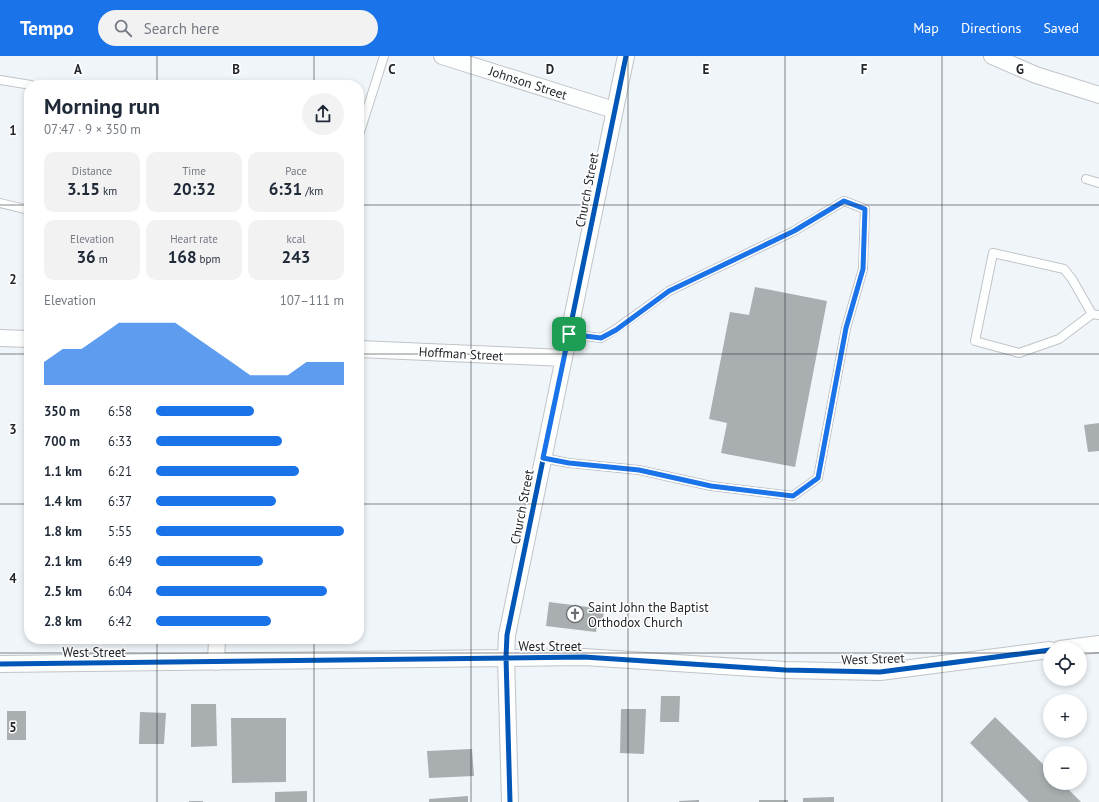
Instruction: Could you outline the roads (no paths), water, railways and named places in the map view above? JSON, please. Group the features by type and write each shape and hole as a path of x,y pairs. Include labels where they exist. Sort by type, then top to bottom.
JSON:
{"street":[{"name":"Johnson Street","path":"442,56 614,110"},
{"name":"Church Street","path":"510,802 506,657 507,635 626,56"},
{"path":"992,56 1036,75 1099,95"},
{"path":"0,338 24,339"},
{"name":"Hoffman Street","path":"364,349 564,358"},
{"path":"216,662 217,644"},
{"path":"1087,646 1099,644"},
{"name":"West Street","path":"0,664 584,657 785,670 880,672 1043,651"}],"lane":[{"path":"364,119 384,56"},
{"path":"0,80 24,84"},
{"path":"1086,179 1099,183"},
{"path":"543,458 569,463 639,470 711,486 793,496 818,478 846,328 863,269 865,209 844,201 794,231 669,291 616,330 601,338 569,334"},
{"path":"0,203 24,209"},
{"path":"993,253 1064,269 1096,315 1059,339 1020,353 975,341 993,253"}],"place":[{"name":"Saint John the Baptist Orthodox Church","path":"575,614"}]}
